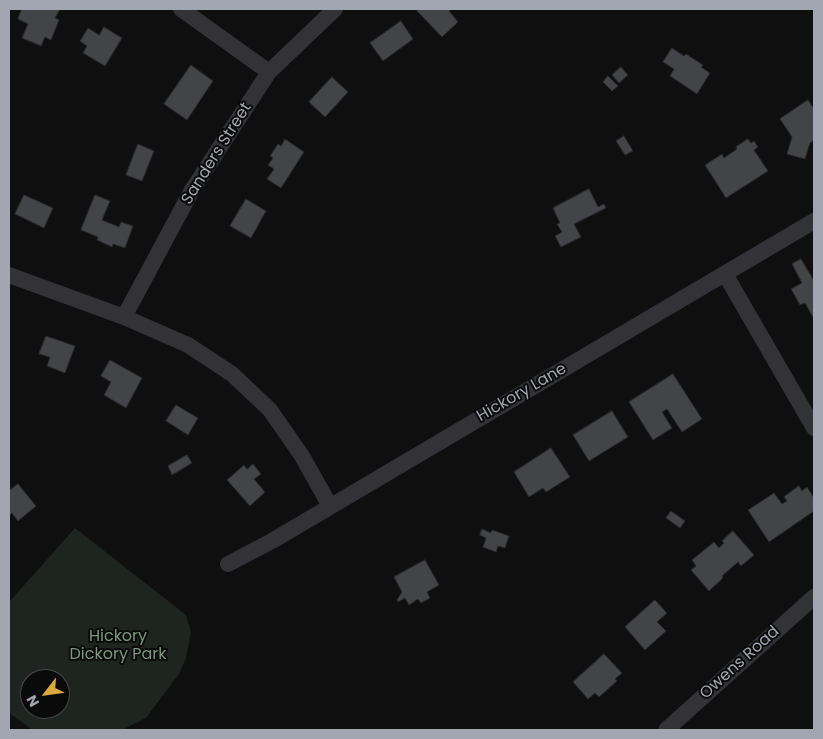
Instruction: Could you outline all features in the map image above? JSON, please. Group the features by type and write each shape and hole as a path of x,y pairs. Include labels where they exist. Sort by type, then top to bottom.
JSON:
{"street":[{"path":"181,9 268,72"},
{"name":"Sanders Street","path":"124,317 192,190 268,72 334,9"},
{"name":"Hickory Lane","path":"228,564 272,541 814,221"},
{"path":"725,274 814,428"},
{"path":"9,275 124,317 188,345 232,374 270,410 302,456 330,506"},
{"name":"Owens Road","path":"666,730 814,597"}],"green space":[{"name":"Hickory Dickory Park","path":"75,528 186,615 191,632 186,658 179,674 146,718 122,730 33,730 9,713 9,602"}],"building":[{"path":"22,9 60,9 55,18 59,20 51,40 45,37 41,46 22,38 28,24 18,19"},
{"path":"419,9 452,9 449,11 458,22 442,37 417,11"},
{"path":"401,21 413,39 383,61 370,43"},
{"path":"104,27 122,38 105,66 83,53 87,46 80,41 88,28 99,35"},
{"path":"672,48 703,65 701,67 710,73 697,94 670,76 674,69 663,62"},
{"path":"191,65 213,81 187,120 164,104"},
{"path":"621,67 628,75 619,83 612,75"},
{"path":"608,76 618,86 612,91 603,82"},
{"path":"332,77 348,92 325,117 309,102"},
{"path":"808,100 814,109 814,140 810,143 805,159 787,154 792,137 780,119"},
{"path":"624,136 633,151 625,155 616,141"},
{"path":"285,139 304,152 281,188 267,179 274,169 268,165 273,158 270,156 278,144 281,146"},
{"path":"748,139 751,143 754,141 758,147 754,150 768,171 726,198 705,165 722,154 724,158"},
{"path":"138,144 154,151 142,181 126,175"},
{"path":"589,189 598,207 604,204 606,208 574,224 581,237 561,247 555,236 562,232 557,224 560,223 553,208"},
{"path":"24,195 53,208 44,228 15,214"},
{"path":"95,195 110,201 102,220 119,227 121,222 133,226 125,248 113,244 112,247 97,240 98,237 81,230"},
{"path":"246,199 266,211 251,238 230,226"},
{"path":"801,259 814,281 814,319 805,303 800,305 791,289 802,283 792,264"},
{"path":"46,336 75,346 65,373 47,366 50,357 39,354"},
{"path":"110,360 142,378 126,408 104,395 111,382 101,376"},
{"path":"673,374 702,419 682,432 667,409 662,412 672,428 653,440 629,402"},
{"path":"176,405 198,418 188,435 166,421"},
{"path":"612,411 628,437 589,461 573,435"},
{"path":"551,448 570,477 546,492 543,488 529,497 514,472"},
{"path":"187,455 192,463 172,475 168,466"},
{"path":"253,464 261,474 254,479 265,492 250,506 227,480 244,465 247,469"},
{"path":"18,484 36,506 18,521 12,513 9,516 9,491"},
{"path":"799,486 802,491 807,487 814,498 814,511 769,542 748,510 774,493 782,504 787,501 784,497"},
{"path":"671,511 685,521 680,528 666,518"},
{"path":"482,529 491,533 492,530 509,536 505,548 498,546 496,552 483,547 486,538 480,535"},
{"path":"733,531 754,555 741,566 738,562 709,591 691,570 696,566 692,560 714,542 719,548 724,543 722,541"},
{"path":"425,560 439,585 427,592 430,598 421,603 418,599 409,605 405,598 398,602 397,600 402,592 394,577"},
{"path":"655,600 667,613 657,622 666,631 645,650 625,627"},
{"path":"604,654 622,673 615,679 617,681 599,697 595,693 588,699 573,682"}]}
